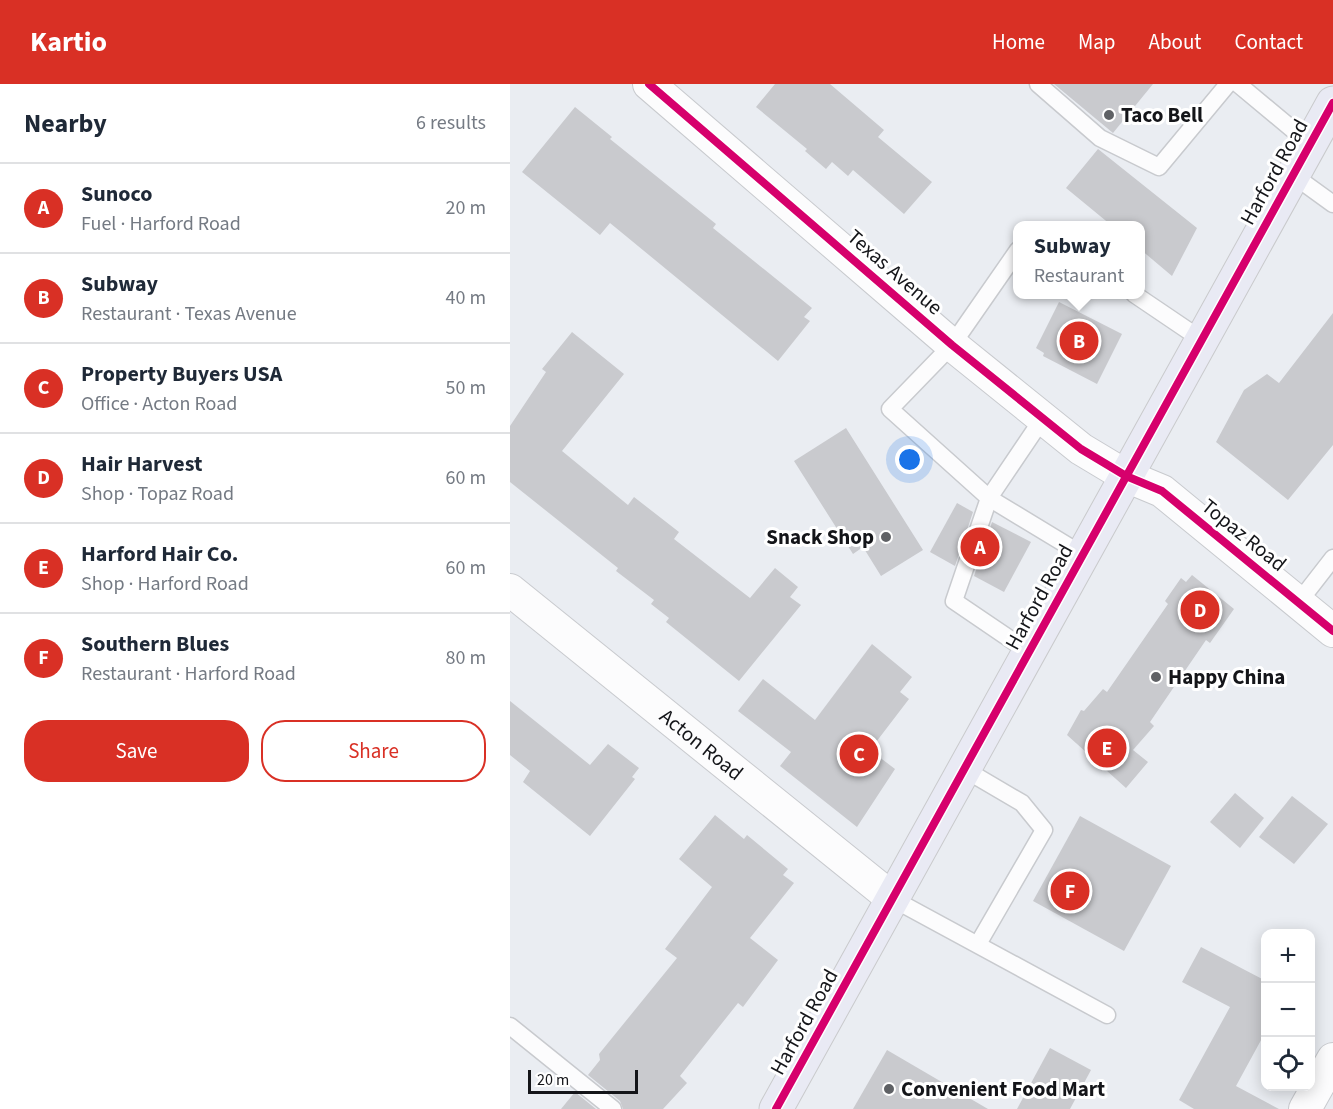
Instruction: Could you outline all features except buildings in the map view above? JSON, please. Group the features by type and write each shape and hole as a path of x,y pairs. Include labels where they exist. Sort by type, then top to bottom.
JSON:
{"main road":[{"name":"Harford Road","path":"776,1109 1333,103"}],"street":[{"name":"Texas Avenue","path":"649,84 952,345 1081,449 1126,476"},
{"name":"Topaz Road","path":"1126,476 1162,491 1333,631"},
{"name":"Acton Road","path":"510,590 893,899"},
{"path":"1305,1109 1333,1059"}],"lane":[{"path":"1038,84 1100,138 1159,167 1228,84"},
{"path":"1238,84 1310,144"},
{"path":"1293,175 1333,204"},
{"path":"1013,256 952,345 890,408 989,498 1083,555"},
{"path":"1141,299 1202,340"},
{"path":"1029,652 954,602 989,498 1043,418"},
{"path":"1298,603 1333,558"},
{"path":"964,769 1022,803 1044,830 978,944"},
{"path":"893,899 1107,1015"},
{"path":"510,1026 613,1109"}],"cycle path":[{"path":"649,84 952,345 1081,449 1126,476 1162,491 1333,631"},
{"path":"776,1109 1333,103"}],"place":[{"name":"Taco Bell","path":"1109,115"},
{"name":"Subway","path":"1079,341"},
{"name":"Snack Shop","path":"886,537"},
{"name":"Sunoco","path":"980,547"},
{"name":"Hair Harvest","path":"1200,610"},
{"name":"Happy China","path":"1156,677"},
{"name":"Harford Hair Co.","path":"1107,748"},
{"name":"Property Buyers USA","path":"859,754"},
{"name":"Southern Blues","path":"1070,891"},
{"name":"Convenient Food Mart","path":"889,1089"}]}
